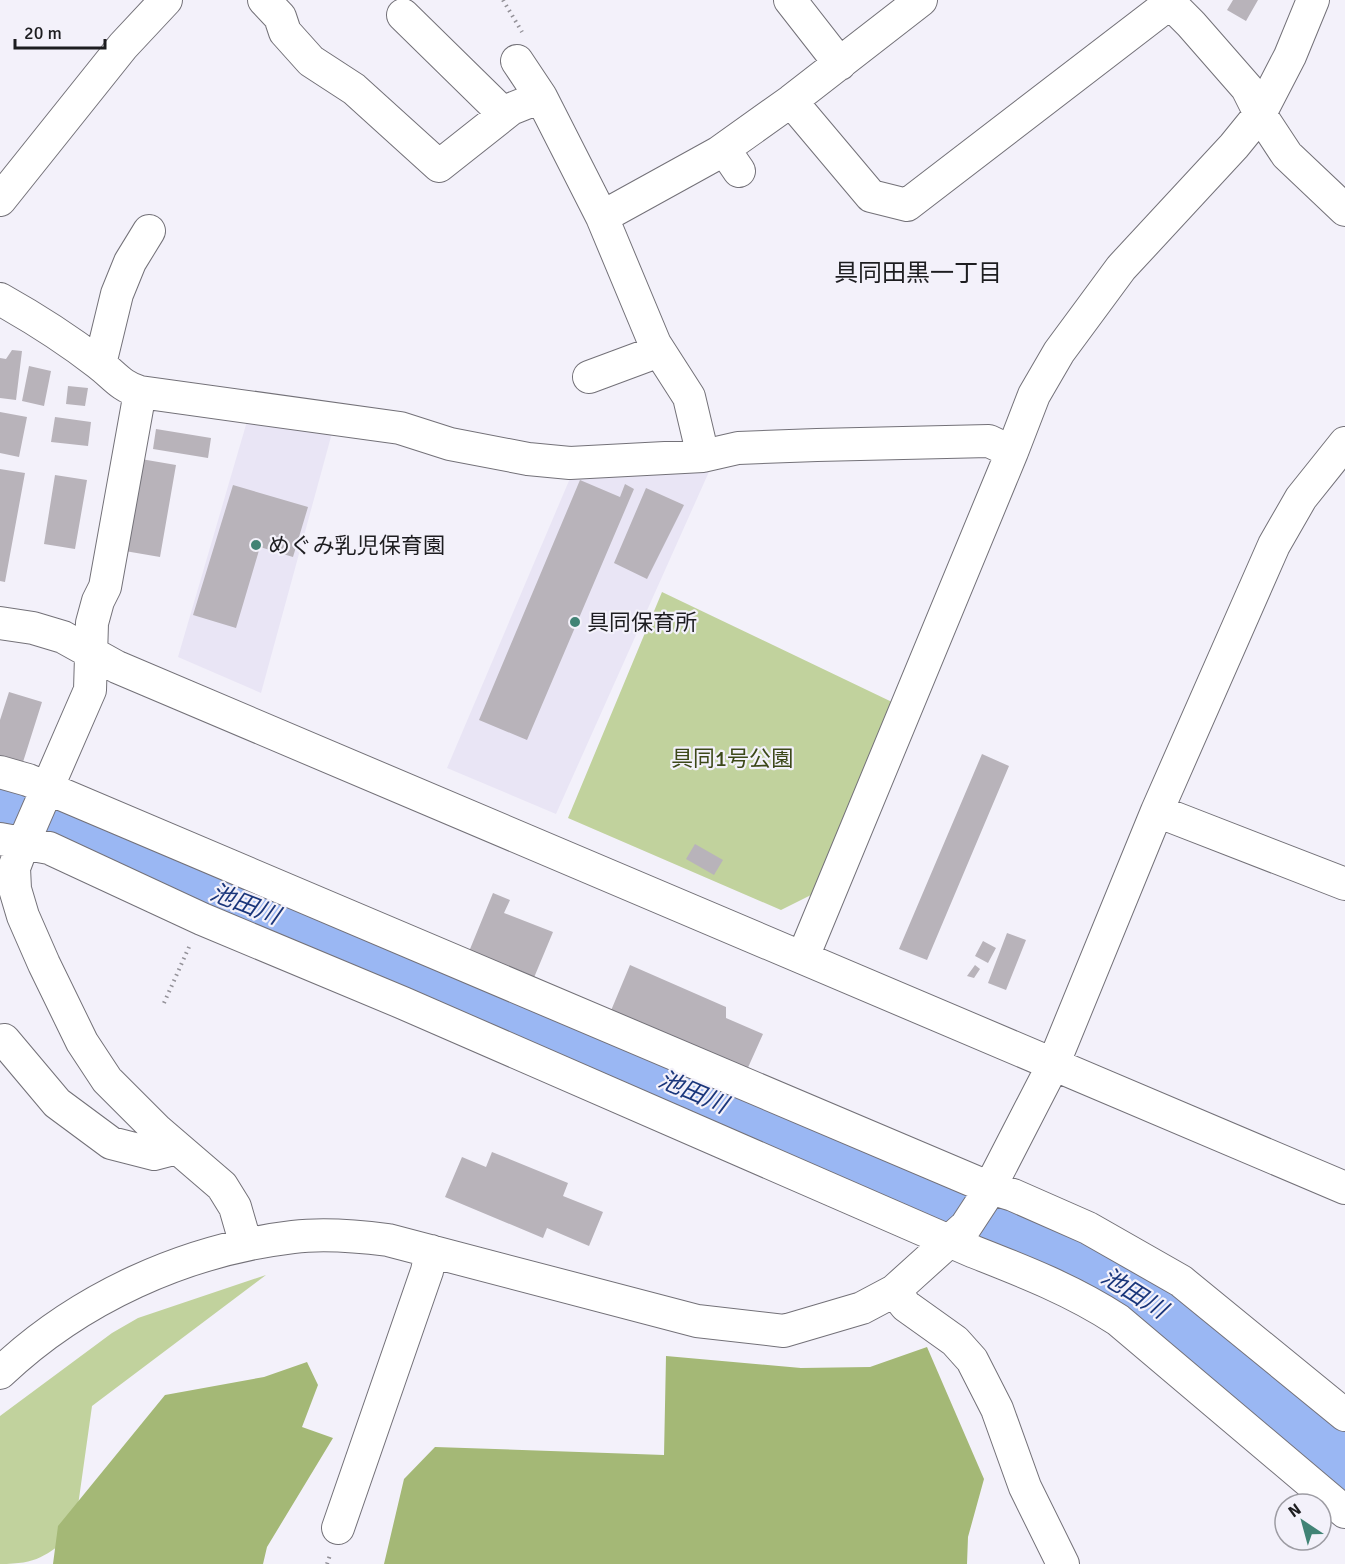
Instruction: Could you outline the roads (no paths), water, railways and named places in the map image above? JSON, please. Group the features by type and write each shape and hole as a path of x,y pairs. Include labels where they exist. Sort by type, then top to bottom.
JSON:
{"street":[{"path":"0,200 123,46 166,0"},
{"path":"264,0 280,17 285,33 311,61 354,89 439,166 511,109 541,97"},
{"path":"790,0 840,64"},
{"path":"602,218 732,160 791,101 921,0"},
{"path":"803,957 1034,395 1059,352 1121,268 1234,146 1260,114 1290,56 1313,0"},
{"path":"791,101 871,196 907,205 1169,2 1247,88 1260,114 1287,155 1345,210"},
{"path":"403,15 504,114"},
{"path":"517,61 541,97 602,218 654,344 688,397 703,456"},
{"path":"100,364 117,294 130,262 149,231"},
{"path":"0,299 32,317 100,364 126,388 140,392 400,428 450,444 528,459 570,463 703,456 738,448 989,441 1012,452"},
{"path":"589,377 659,351"},
{"path":"140,392 105,587 98,601 92,623 90,690 48,789 11,841 14,868 23,916 82,1042 108,1080 177,1148 222,1186 235,1207 246,1245"},
{"path":"0,1373 25,1350 103,1297 186,1262 246,1245 294,1236 339,1235 388,1240 697,1321 784,1331 862,1308 894,1291 959,1233 988,1192 1053,1065 1157,811 1274,545 1300,498 1345,443"},
{"path":"0,622 33,628 63,637 139,677 1345,1188"},
{"path":"0,772 28,780 988,1192 1013,1195 1088,1228 1181,1281 1339,1407"},
{"path":"1157,811 1345,884"},
{"path":"11,841 50,848 202,918 959,1233 1090,1302 1118,1320 1345,1512"},
{"path":"4,1040 57,1103 111,1143 154,1154 177,1148"},
{"path":"338,1528 427,1271 431,1251"},
{"path":"894,1291 906,1306 955,1341 972,1360 997,1409 1025,1487 1063,1564"}],"waterway":[{"name":"池田川","path":"0,805 16,797 70,825 110,850 183,882 218,895 246,902 1018,1230 1128,1285 1167,1313 1345,1463"}],"place":[{"name":"めぐみ乳児保育園","path":"256,545"},
{"name":"具同保育所","path":"575,622"}],"district":[{"name":"具同田黒一丁目","path":"918,273"}],"park label":[{"name":"具同1号公園","path":"732,758"}]}
